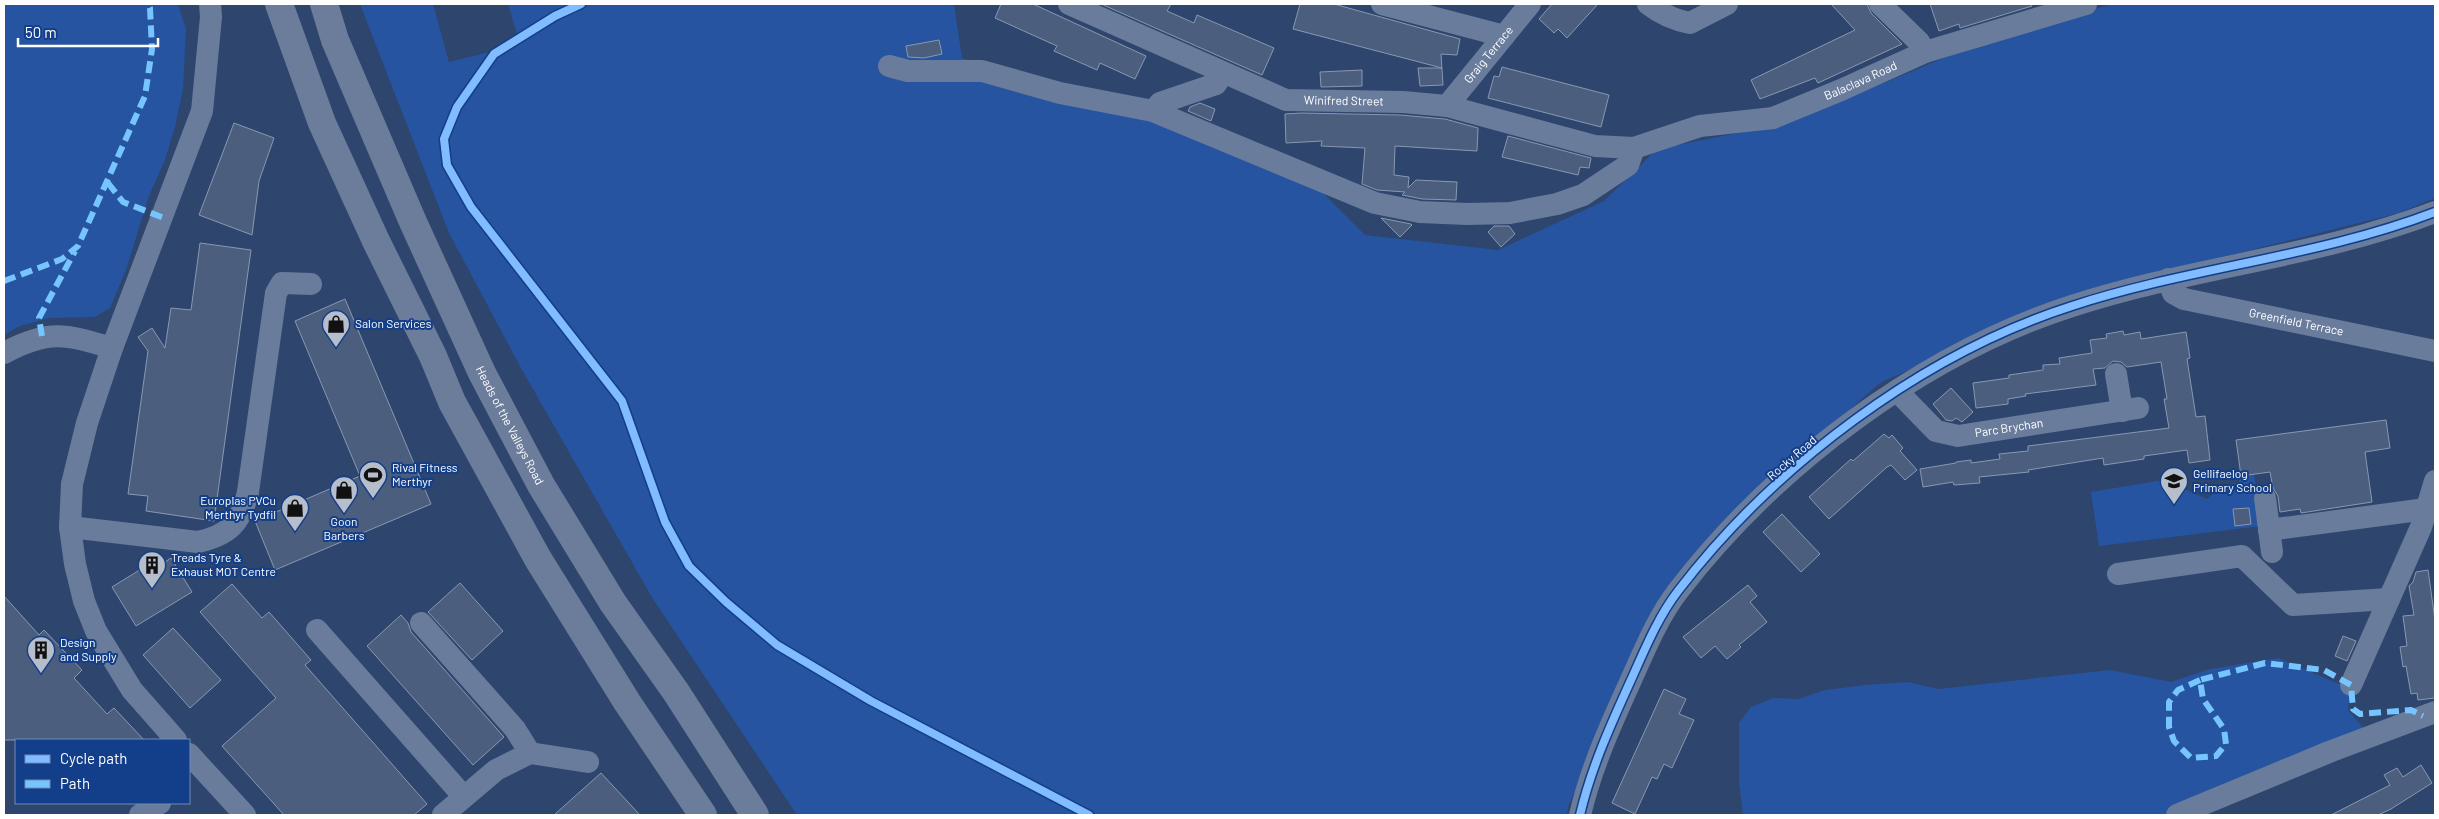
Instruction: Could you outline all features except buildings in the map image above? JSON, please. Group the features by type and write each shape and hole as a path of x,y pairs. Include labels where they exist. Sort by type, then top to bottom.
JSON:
{"highway":[{"path":"279,4 322,123 376,241 433,356 452,402 538,559 627,702 703,815"},
{"name":"Heads of the Valleys Road","path":"324,4 335,40 482,373 541,485 613,603 676,692 755,815"}],"street":[{"path":"175,739 132,690 96,631 84,601 75,564 70,527 72,484 88,423 112,348 202,111 211,17 210,4"},
{"name":"Winifred Street","path":"1069,4 1286,100 1403,102 1447,106 1595,146 1634,148"},
{"path":"1382,4 1504,36"},
{"name":"Graig Terrace","path":"1447,106 1530,4"},
{"path":"1648,4 1666,16 1690,23 1727,4"},
{"path":"1880,4 1919,42 1925,52"},
{"name":"Balaclava Road","path":"1634,148 1700,126 1773,118 1925,52 2086,4"},
{"path":"889,66 908,71 982,71 1060,93 1153,111 1375,203 1420,212 1510,213 1557,204 1583,195 1628,165 1634,148"},
{"path":"1153,111 1160,103 1216,84 1223,73"},
{"name":"Rocky Road","path":"1580,815 1595,763 1602,746 1653,632 1677,592 1706,558 1765,496 1837,434 1897,391 1951,359 2026,322 2071,306 2168,279 2374,233 2435,212"},
{"name":"Greenfield Terrace","path":"2168,279 2173,292 2184,299 2435,352"},
{"path":"70,527 198,542 218,538 232,527 244,509 248,492 276,293 282,283 311,284"},
{"path":"4,353 42,336 60,335 112,348"},
{"name":"Parc Brychan","path":"1897,391 1936,431 1958,436 2130,409 2116,374"},
{"path":"2350,684 2428,520 2435,481"},
{"path":"2265,498 2272,552"},
{"path":"2269,530 2428,520"},
{"path":"2118,574 2242,556 2293,605 2389,599"},
{"path":"421,624 515,729 530,753"},
{"path":"317,630 464,797"},
{"path":"2177,815 2329,752 2435,712"},
{"path":"443,815 496,770 530,753 588,762"},
{"path":"194,769 245,815"},
{"path":"140,815 158,804"}],"shaded area":[{"path":"4,4 178,4 186,29 183,89 175,127 165,160 149,196 126,270 110,308 95,317 49,318 20,326 4,335"},
{"path":"360,4 433,4 449,62 490,52 517,34 508,4 954,4 962,58 1185,122 1322,192 1365,235 1498,250 1604,201 1657,149 1789,123 1941,59 2111,4 2435,4 2435,198 2399,213 2083,292 1880,383 1732,513 1624,678 1568,807 1567,815 797,815 653,599 521,368 449,233"},
{"path":"2254,474 2261,526 2099,546 2091,492 2163,480 2207,499 2224,485 2238,483 2241,476"},
{"path":"2278,658 2351,689 2348,710 2367,732 2184,803 2163,815 1743,815 1739,782 1739,723 1751,707 1773,698 1798,699 1825,690 1865,685 1908,682 1938,689 2110,670 2171,682 2210,669"}],"marked path":[{"path":"4,281 62,259 78,246 145,96 152,49 150,8 148,4"},
{"path":"108,183 123,202 164,218"},
{"path":"42,336 39,318 75,251"},
{"path":"2200,680 2178,690 2169,702 2169,727 2174,741 2191,758 2216,756 2226,744 2224,729 2203,699 2200,680 2265,663 2324,670 2351,685 2353,709 2360,714 2411,710 2423,716"}],"cycle path":[{"path":"581,4 555,16 494,54 457,107 444,139 447,165 471,207 622,401 665,522 689,566 726,602 777,645 871,701 1089,815"},
{"path":"1580,815 1590,780 1609,730 1652,634 1671,601 1716,545 1759,500 1805,459 1855,420 1907,384 1961,353 2016,327 2072,306 2162,281 2346,240 2435,212"}],"place":[{"name":"Salon Services","path":"336,348"},
{"name":"Rival Fitness Merthyr","path":"373,499"},
{"name":"Gellifaelog Primary School","path":"2174,505"},
{"name":"Goon Barbers","path":"344,514"},
{"name":"Europlas PVCu Merthyr Tydfil","path":"295,532"},
{"name":"Treads Tyre & Exhaust MOT Centre","path":"152,589"},
{"name":"Design and Supply","path":"41,674"}]}
